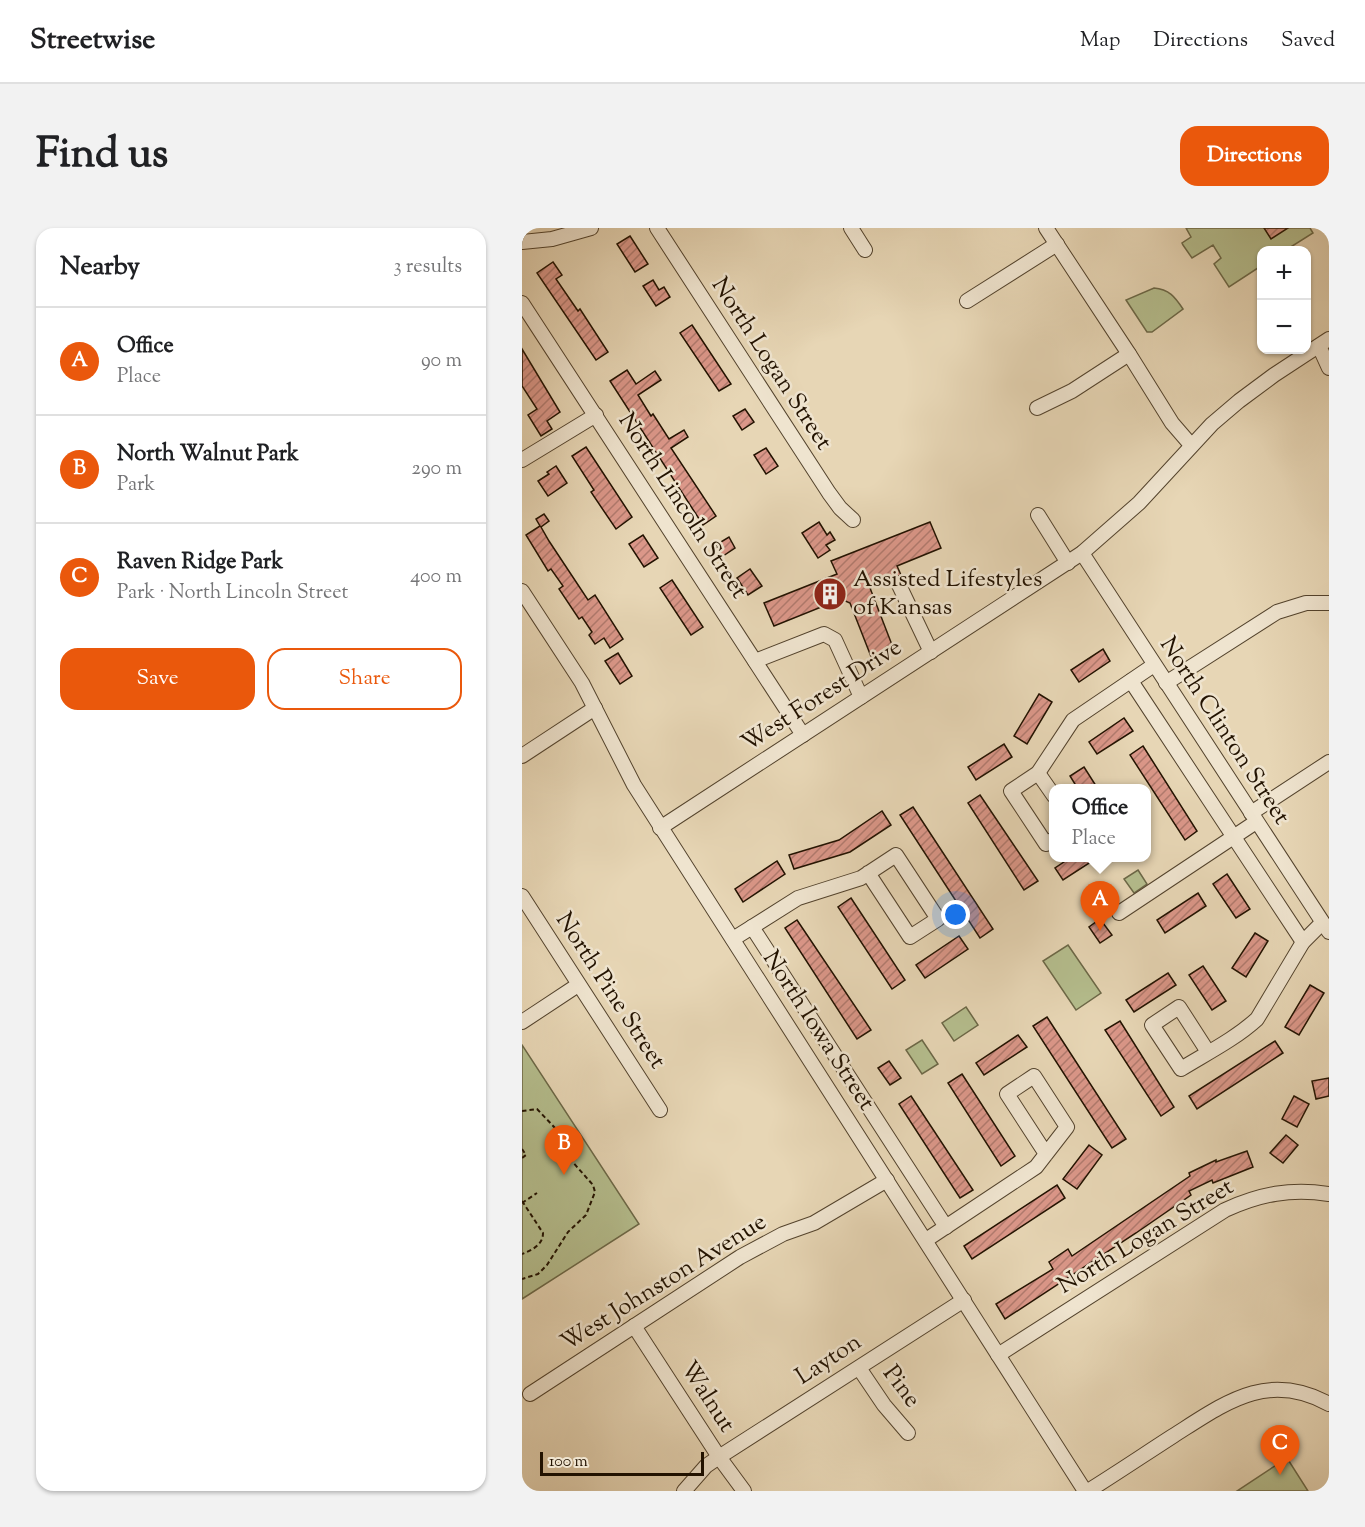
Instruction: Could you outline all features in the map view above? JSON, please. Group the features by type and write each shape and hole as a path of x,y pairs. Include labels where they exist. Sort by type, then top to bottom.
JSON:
{"street":[{"path":"522,242 552,239 591,228"},
{"name":"North Logan Street","path":"657,228 829,493 853,520"},
{"path":"851,228 865,250"},
{"path":"1046,228 1172,423 1191,445"},
{"path":"967,301 1057,244"},
{"name":"North Lincoln Street","path":"522,303 803,735"},
{"path":"1324,343 1329,368"},
{"name":"West Forest Drive","path":"660,828 1082,553 1139,503 1191,445 1239,401 1324,343"},
{"path":"1037,408 1072,391 1129,354"},
{"path":"522,460 596,415"},
{"path":"1038,515 1068,563"},
{"name":"North Clinton Street","path":"1082,553 1325,927"},
{"path":"899,585 931,652"},
{"name":"North Iowa Street","path":"522,591 582,683 634,785 660,828 1086,1491"},
{"path":"1166,683 1276,612 1306,603 1329,603"},
{"path":"755,662 824,634 835,640 861,697"},
{"path":"1049,842 1046,844 1011,791 1038,773 1073,720 1154,665"},
{"path":"1131,681 1303,942"},
{"path":"522,756 595,708"},
{"path":"1119,913 1233,837 1253,818 1329,762"},
{"path":"1038,773 1049,790"},
{"path":"733,939 798,898 861,878 868,873 896,855 938,919 910,937 868,873"},
{"name":"North Pine Street","path":"522,896 660,1110"},
{"path":"752,927 946,1227"},
{"path":"1208,1052 1179,1007 1152,1025 1181,1069 1208,1052 1247,1027 1257,1019 1303,942 1325,927"},
{"path":"522,1022 578,984"},
{"path":"926,1240 1036,1167 1067,1127 1034,1076 1007,1094 1046,1154"},
{"name":"West Johnston Avenue","path":"530,1394 740,1257 783,1234 814,1223 887,1180"},
{"name":"North Logan Street","path":"998,1355 1226,1210 1250,1199 1280,1192 1328,1190"},
{"name":"Layton","path":"684,1491 706,1466 719,1457 964,1300"},
{"name":"Walnut","path":"634,1326 719,1457 744,1491"},
{"name":"Pine","path":"859,1368 884,1405 908,1433"},
{"path":"1086,1491 1213,1410 1245,1394 1276,1390 1294,1391 1310,1395 1329,1404"}],"path":[{"path":"522,1111 537,1109 550,1121 562,1139 570,1159 593,1185 594,1192 586,1215 568,1232 547,1265 538,1274 522,1279"},
{"path":"522,1149 526,1155 522,1158"},
{"path":"522,1254 537,1246 543,1239 543,1233 523,1202 537,1193"}],"green space":[{"path":"1186,228 1310,228 1313,233 1292,246 1257,246 1257,269 1229,287 1214,264 1221,258 1213,245 1192,258 1182,243 1191,237"},
{"path":"1154,288 1171,294 1183,309 1152,332 1147,332 1126,300"},
{"path":"1138,870 1147,884 1134,893 1124,879"},
{"path":"1068,945 1101,993 1076,1010 1043,961"},
{"path":"966,1007 978,1025 954,1041 942,1023"},
{"path":"922,1040 938,1064 922,1074 906,1050"},
{"path":"522,1045 639,1224 522,1299"},
{"path":"1287,1458 1308,1491 1237,1491"}],"building":[{"path":"1264,228 1288,228 1271,239"},
{"path":"630,236 648,264 635,272 617,244"},
{"path":"553,262 562,275 556,279 578,311 580,309 608,352 596,360 537,273"},
{"path":"653,280 659,290 664,287 670,297 656,306 643,286"},
{"path":"692,325 731,384 719,391 680,333"},
{"path":"522,349 560,412 547,421 552,429 541,436 528,415 537,409 522,386"},
{"path":"627,370 636,384 655,371 661,380 638,395 669,439 684,430 688,437 671,448 716,516 703,525 610,381"},
{"path":"745,409 754,422 742,430 733,416"},
{"path":"586,447 632,517 616,529 591,492 594,490 572,456"},
{"path":"766,448 778,466 766,474 754,455"},
{"path":"556,466 567,483 548,496 538,481"},
{"path":"544,514 549,521 541,527 549,541 588,600 595,595 623,639 610,648 604,638 595,644 589,635 592,632 582,617 579,619 559,589 563,586 551,569 548,571 526,535 540,526 536,519"},
{"path":"819,522 827,535 830,532 835,540 826,545 830,550 818,558 802,533"},
{"name":"Assisted Lifestyles of Kansas","path":"930,522 941,548 897,566 901,575 870,588 894,650 872,659 850,603 841,599 774,626 764,603 837,574 831,561"},
{"path":"643,535 658,558 644,567 629,544"},
{"path":"729,537 735,548 720,558 714,549 718,547 716,545"},
{"path":"750,569 762,586 748,595 737,578"},
{"path":"672,580 703,627 691,635 660,588"},
{"path":"1103,649 1110,661 1079,682 1071,670"},
{"path":"618,653 632,676 620,684 605,661"},
{"path":"1039,694 1052,702 1027,744 1014,736"},
{"path":"1124,718 1133,731 1097,754 1089,742"},
{"path":"1004,744 1012,757 976,780 968,767"},
{"path":"1143,746 1197,831 1185,840 1151,784 1149,784 1130,755"},
{"path":"1084,767 1095,784 1075,784 1070,776"},
{"path":"980,795 1038,881 1024,890 968,803"},
{"path":"913,807 993,929 980,938 900,815"},
{"path":"882,811 891,825 850,852 794,869 789,855 839,840"},
{"path":"777,861 785,874 743,902 735,889"},
{"path":"1064,862 1091,862 1063,880 1055,868"},
{"path":"1227,874 1250,909 1236,918 1213,884"},
{"path":"1198,893 1206,906 1165,933 1157,920"},
{"path":"851,898 905,980 892,989 838,907"},
{"path":"1100,919 1112,935 1100,943 1089,927"},
{"path":"797,920 871,1030 857,1039 785,928"},
{"path":"1255,933 1268,941 1246,977 1232,968"},
{"path":"959,936 968,949 925,978 916,965"},
{"path":"1203,966 1226,1001 1212,1010 1189,975"},
{"path":"1168,973 1176,985 1134,1012 1126,1000"},
{"path":"1310,985 1324,993 1299,1035 1285,1027"},
{"path":"1047,1017 1126,1139 1112,1148 1033,1026"},
{"path":"1120,1021 1174,1107 1161,1116 1105,1030"},
{"path":"1018,1035 1027,1047 984,1075 976,1063"},
{"path":"1275,1041 1283,1053 1197,1109 1189,1096"},
{"path":"889,1061 901,1078 890,1085 878,1068"},
{"path":"962,1074 1015,1156 1001,1166 948,1083"},
{"path":"1329,1078 1329,1096 1316,1099 1312,1081"},
{"path":"911,1096 973,1190 960,1198 899,1104"},
{"path":"1294,1096 1309,1104 1297,1127 1282,1119"},
{"path":"1286,1135 1298,1145 1283,1163 1270,1153"},
{"path":"1089,1145 1102,1155 1077,1189 1063,1179"},
{"path":"1247,1151 1253,1167 1213,1183 1212,1180 1189,1191 1191,1195 1005,1319 996,1304 1053,1269 1049,1262 1068,1249 1072,1256 1190,1176 1189,1173 1216,1160 1216,1162"},
{"path":"1057,1185 1065,1198 972,1259 964,1246"}],"place":[{"name":"Assisted Lifestyles of Kansas","path":"830,594"},
{"name":"Office","path":"1100,931"},
{"name":"North Walnut Park","path":"564,1175"},
{"name":"Raven Ridge Park","path":"1280,1475"}]}
